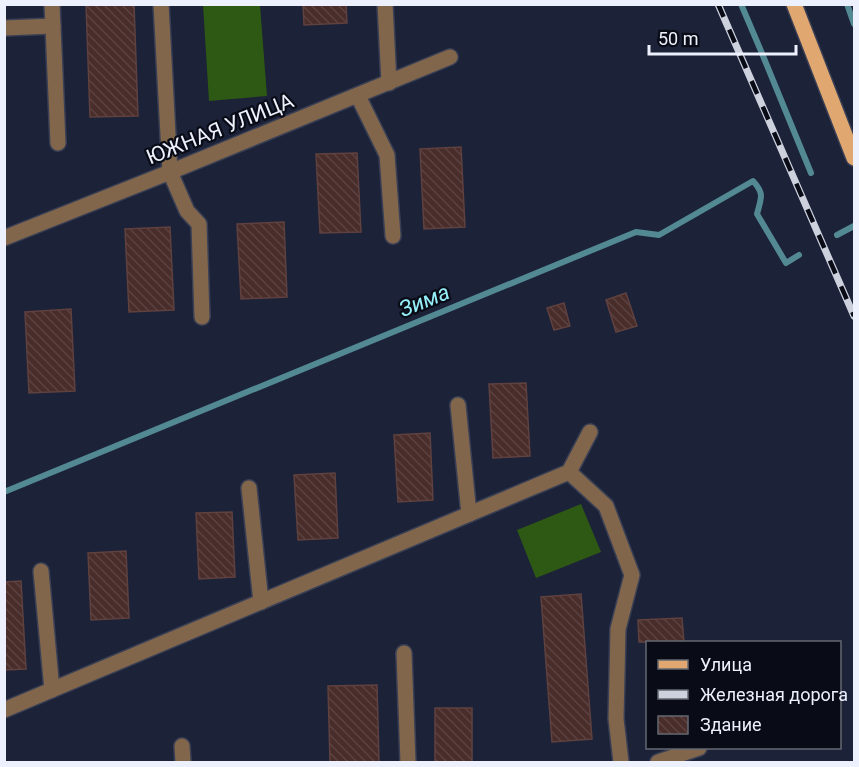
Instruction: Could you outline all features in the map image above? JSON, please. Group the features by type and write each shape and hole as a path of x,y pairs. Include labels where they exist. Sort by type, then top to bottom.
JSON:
{"main road":[{"path":"794,4 853,147"}],"street":[{"path":"52,4 58,143"},
{"path":"161,4 170,172 187,211 199,224 202,317"},
{"path":"385,4 389,83"},
{"path":"4,28 53,26"},
{"name":"ЮЖНАЯ УЛИЦА","path":"4,238 450,57"},
{"path":"358,96 387,155 393,236"},
{"path":"458,405 469,514"},
{"path":"4,710 569,472 590,432"},
{"path":"569,472 606,506 633,575 618,629 616,719 621,762"},
{"path":"249,488 261,602"},
{"path":"41,571 52,690"},
{"path":"404,653 408,762"},
{"path":"182,746 183,762"},
{"path":"658,762 694,749"}],"green space":[{"path":"203,5 260,5 267,96 209,101"},
{"path":"581,504 601,552 536,578 517,530"}],"building":[{"path":"86,4 134,4 138,116 90,117"},
{"path":"303,4 346,4 347,23 304,25"},
{"path":"461,147 465,227 424,229 420,149"},
{"path":"357,153 361,232 320,233 316,154"},
{"path":"284,222 287,297 241,299 237,224"},
{"path":"170,227 174,310 129,312 125,229"},
{"path":"626,293 637,326 616,332 606,300"},
{"path":"564,303 570,326 554,330 547,308"},
{"path":"71,309 75,391 29,393 25,312"},
{"path":"526,383 530,456 493,458 489,384"},
{"path":"430,433 433,500 398,502 394,435"},
{"path":"335,473 338,538 298,540 294,475"},
{"path":"232,512 235,577 199,579 196,513"},
{"path":"126,551 129,618 91,620 88,553"},
{"path":"21,581 26,669 4,670 4,582"},
{"path":"581,594 592,739 552,742 541,597"},
{"path":"682,618 684,641 639,642 638,620"},
{"path":"377,685 379,762 330,762 328,686"},
{"path":"435,708 472,708 472,762 435,762"}],"waterway":[{"path":"741,4 811,173"},
{"path":"847,4 854,24"},
{"name":"Зима","path":"4,492 636,232 659,235 753,181 761,193 757,214 786,263 799,255"},
{"name":"Зима","path":"837,235 854,226"}],"railway":[{"path":"718,4 854,316"}]}
